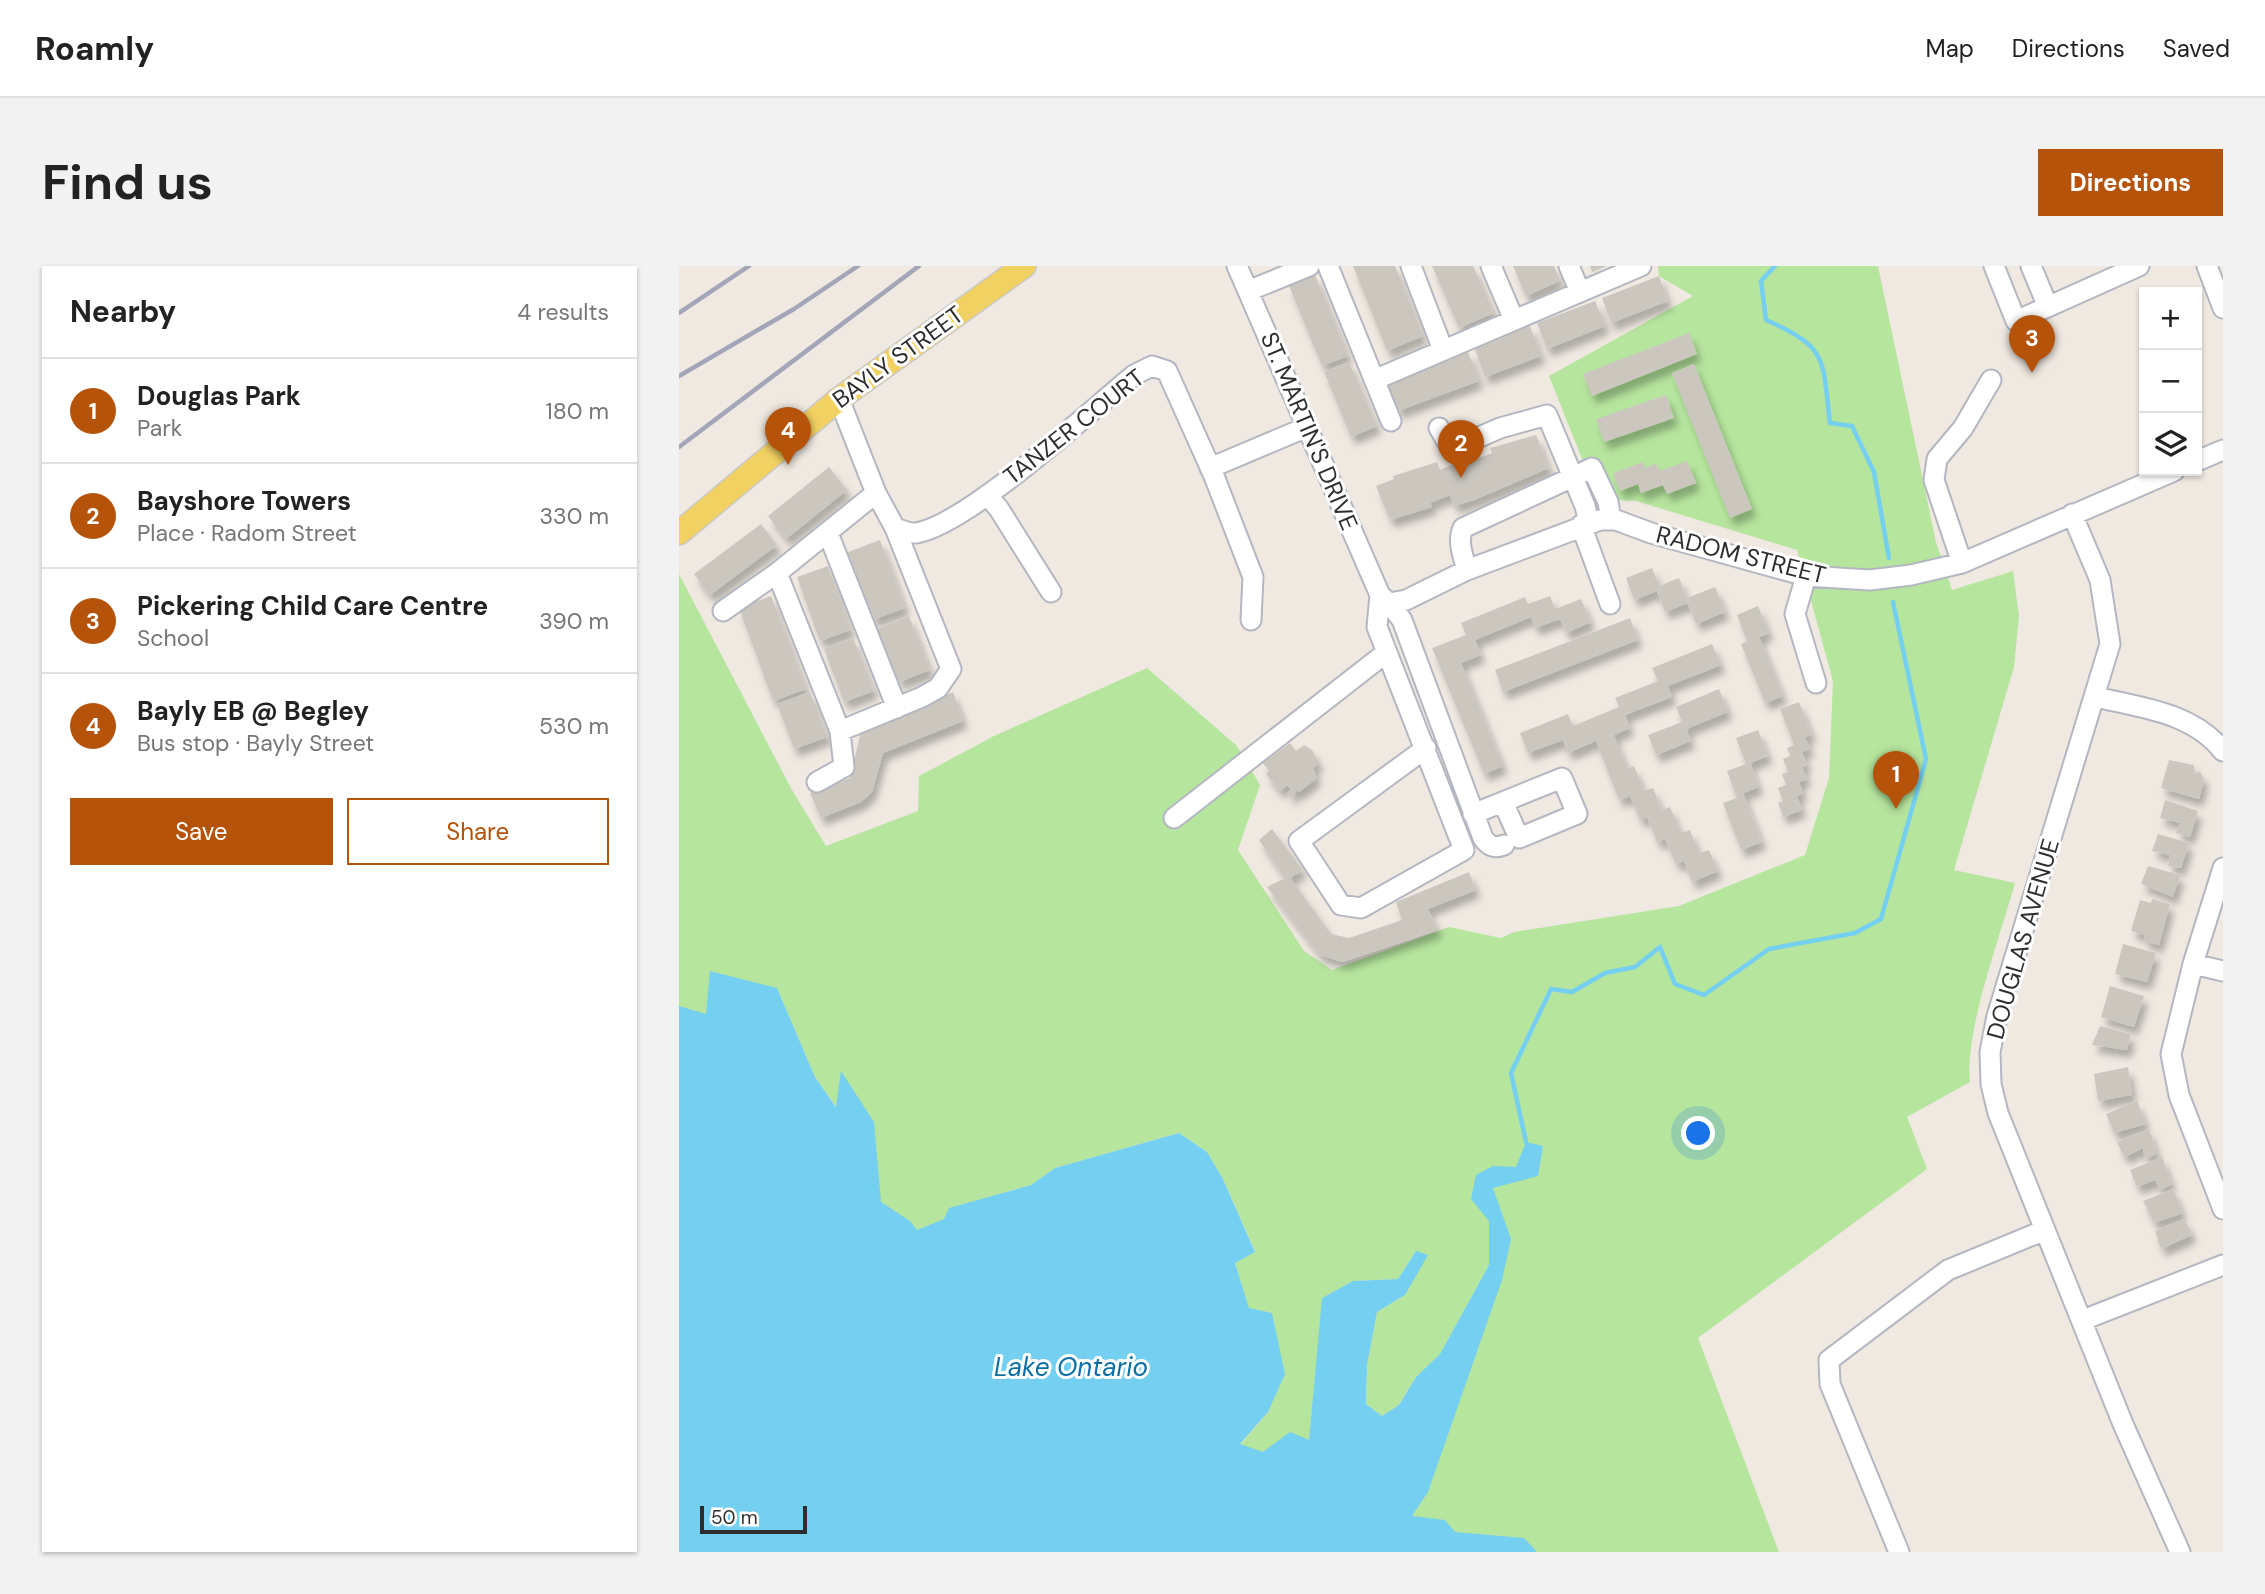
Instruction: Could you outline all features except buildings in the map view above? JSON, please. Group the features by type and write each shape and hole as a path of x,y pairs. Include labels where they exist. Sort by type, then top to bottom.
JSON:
{"main road":[{"name":"BAYLY STREET","path":"679,533 839,399 1024,266"}],"street":[{"name":"ST. MARTIN'S DRIVE","path":"1237,266 1385,599 1402,621 1473,814 1488,845 1496,848 1504,845"},
{"path":"1248,291 1309,266"},
{"path":"1328,266 1391,421"},
{"path":"1411,266 1443,350"},
{"path":"1491,266 1514,320"},
{"path":"1569,266 1580,292"},
{"path":"1374,380 1641,266"},
{"path":"1994,266 2016,321 2139,266"},
{"path":"2031,266 2048,307"},
{"path":"2207,266 2223,308"},
{"name":"TANZER COURT","path":"895,528 912,534 931,529 987,495 1134,375 1152,366 1167,371 1176,386 1253,577 1251,620"},
{"path":"1962,563 1934,480 1937,459 1963,428 1991,380"},
{"path":"839,399 876,494 895,528 951,669 938,688 840,732"},
{"path":"1439,428 1448,445 1459,446 1500,428 1547,415 1585,506 1585,524 1610,604"},
{"path":"1210,468 1307,427"},
{"path":"2202,459 2223,450"},
{"path":"1467,570 1460,535 1463,528 1592,468 1608,502 1611,520"},
{"name":"RADOM STREET","path":"1385,599 1406,600 1467,570 1585,524 1611,520 1806,576 1870,580 1911,575 1962,563 2162,476"},
{"path":"723,611 777,573 876,494"},
{"path":"987,495 999,509 1051,592"},
{"name":"DOUGLAS AVENUE","path":"2072,514 2100,580 2107,609 2110,644 1997,1016 1990,1052 1991,1084 1998,1113 2045,1230 2123,1423 2180,1552"},
{"path":"828,533 897,708"},
{"path":"777,573 840,732 844,767 817,782"},
{"path":"1806,576 1795,614 1816,683"},
{"name":"ST. MARTIN'S DRIVE","path":"1385,599 1377,627 1426,748 1464,850 1361,908 1341,905 1299,841 1426,748"},
{"path":"1174,818 1387,652"},
{"path":"2096,697 2182,718 2213,738 2223,751"},
{"path":"1473,814 1503,802"},
{"path":"2223,868 2193,964 2171,1054 2179,1095 2223,1209"},
{"path":"2193,964 2223,971"},
{"path":"1899,1552 1830,1384 1829,1360 1948,1270 2045,1230"},
{"path":"2083,1320 2223,1265"}],"green space":[{"path":"1658,266 1878,266 1936,542 1952,590 2013,571 2019,616 2014,667 1954,870 2015,883 1978,1011 1970,1061 1970,1082 1907,1117 1927,1169 1698,1338 1779,1552 1481,1552 1455,1532 1412,1516 1425,1496 1489,1265 1440,1354 1416,1377 1399,1405 1382,1416 1366,1404 1367,1365 1377,1312 1405,1295 1416,1251 1398,1279 1353,1281 1323,1298 1309,1440 1263,1453 1240,1445 1268,1412 1249,1309 1235,1263 1255,1251 1223,1179 1207,1152 1179,1133 1055,1168 1031,1185 1002,1193 1004,1332 881,1202 837,1108 815,1077 777,988 706,1015 679,1006 679,574 792,790 826,846 918,811 919,776 994,736 1147,668 1237,746 1260,785 1238,850 1304,951 1332,970 1449,927 1501,938 1514,932 1679,906 1805,855 1829,778 1833,681 1797,550 1636,501 1598,499 1549,376 1693,296 1659,276"}],"water":[{"name":"Lake Ontario","path":"710,971 777,988 815,1077 836,1107 841,1071 874,1122 881,1202 910,1221 917,1230 944,1219 949,1208 1031,1185 1055,1168 1179,1133 1207,1152 1223,1179 1255,1252 1235,1263 1249,1308 1272,1313 1285,1374 1268,1412 1240,1444 1263,1452 1290,1432 1309,1440 1322,1298 1353,1281 1398,1279 1416,1251 1428,1255 1405,1295 1377,1312 1367,1365 1366,1404 1382,1416 1399,1405 1416,1377 1440,1354 1489,1265 1489,1221 1471,1199 1476,1175 1493,1166 1516,1167 1526,1142 1543,1146 1538,1176 1493,1188 1511,1239 1502,1280 1428,1492 1412,1516 1445,1520 1455,1532 1524,1538 1537,1552 679,1552 679,1006 706,1014"}],"waterway":[{"path":"1775,266 1761,281 1766,320 1802,339 1819,358 1826,384 1830,423 1852,426 1874,472 1889,558"},
{"path":"1526,1142 1511,1073 1551,989 1572,992 1605,973 1635,967 1660,947 1675,984 1704,995 1769,949 1855,933 1881,919 1926,759 1893,602"}],"railway":[{"path":"679,313 749,266"},
{"path":"679,376 794,309 858,266"},
{"path":"679,447 919,266"}],"place":[{"name":"Pickering Child Care Centre","path":"2032,373"},
{"name":"Bayly EB @ Begley","path":"788,465"},
{"name":"Bayshore Towers","path":"1461,478"},
{"name":"Douglas Park","path":"1896,809"}]}
